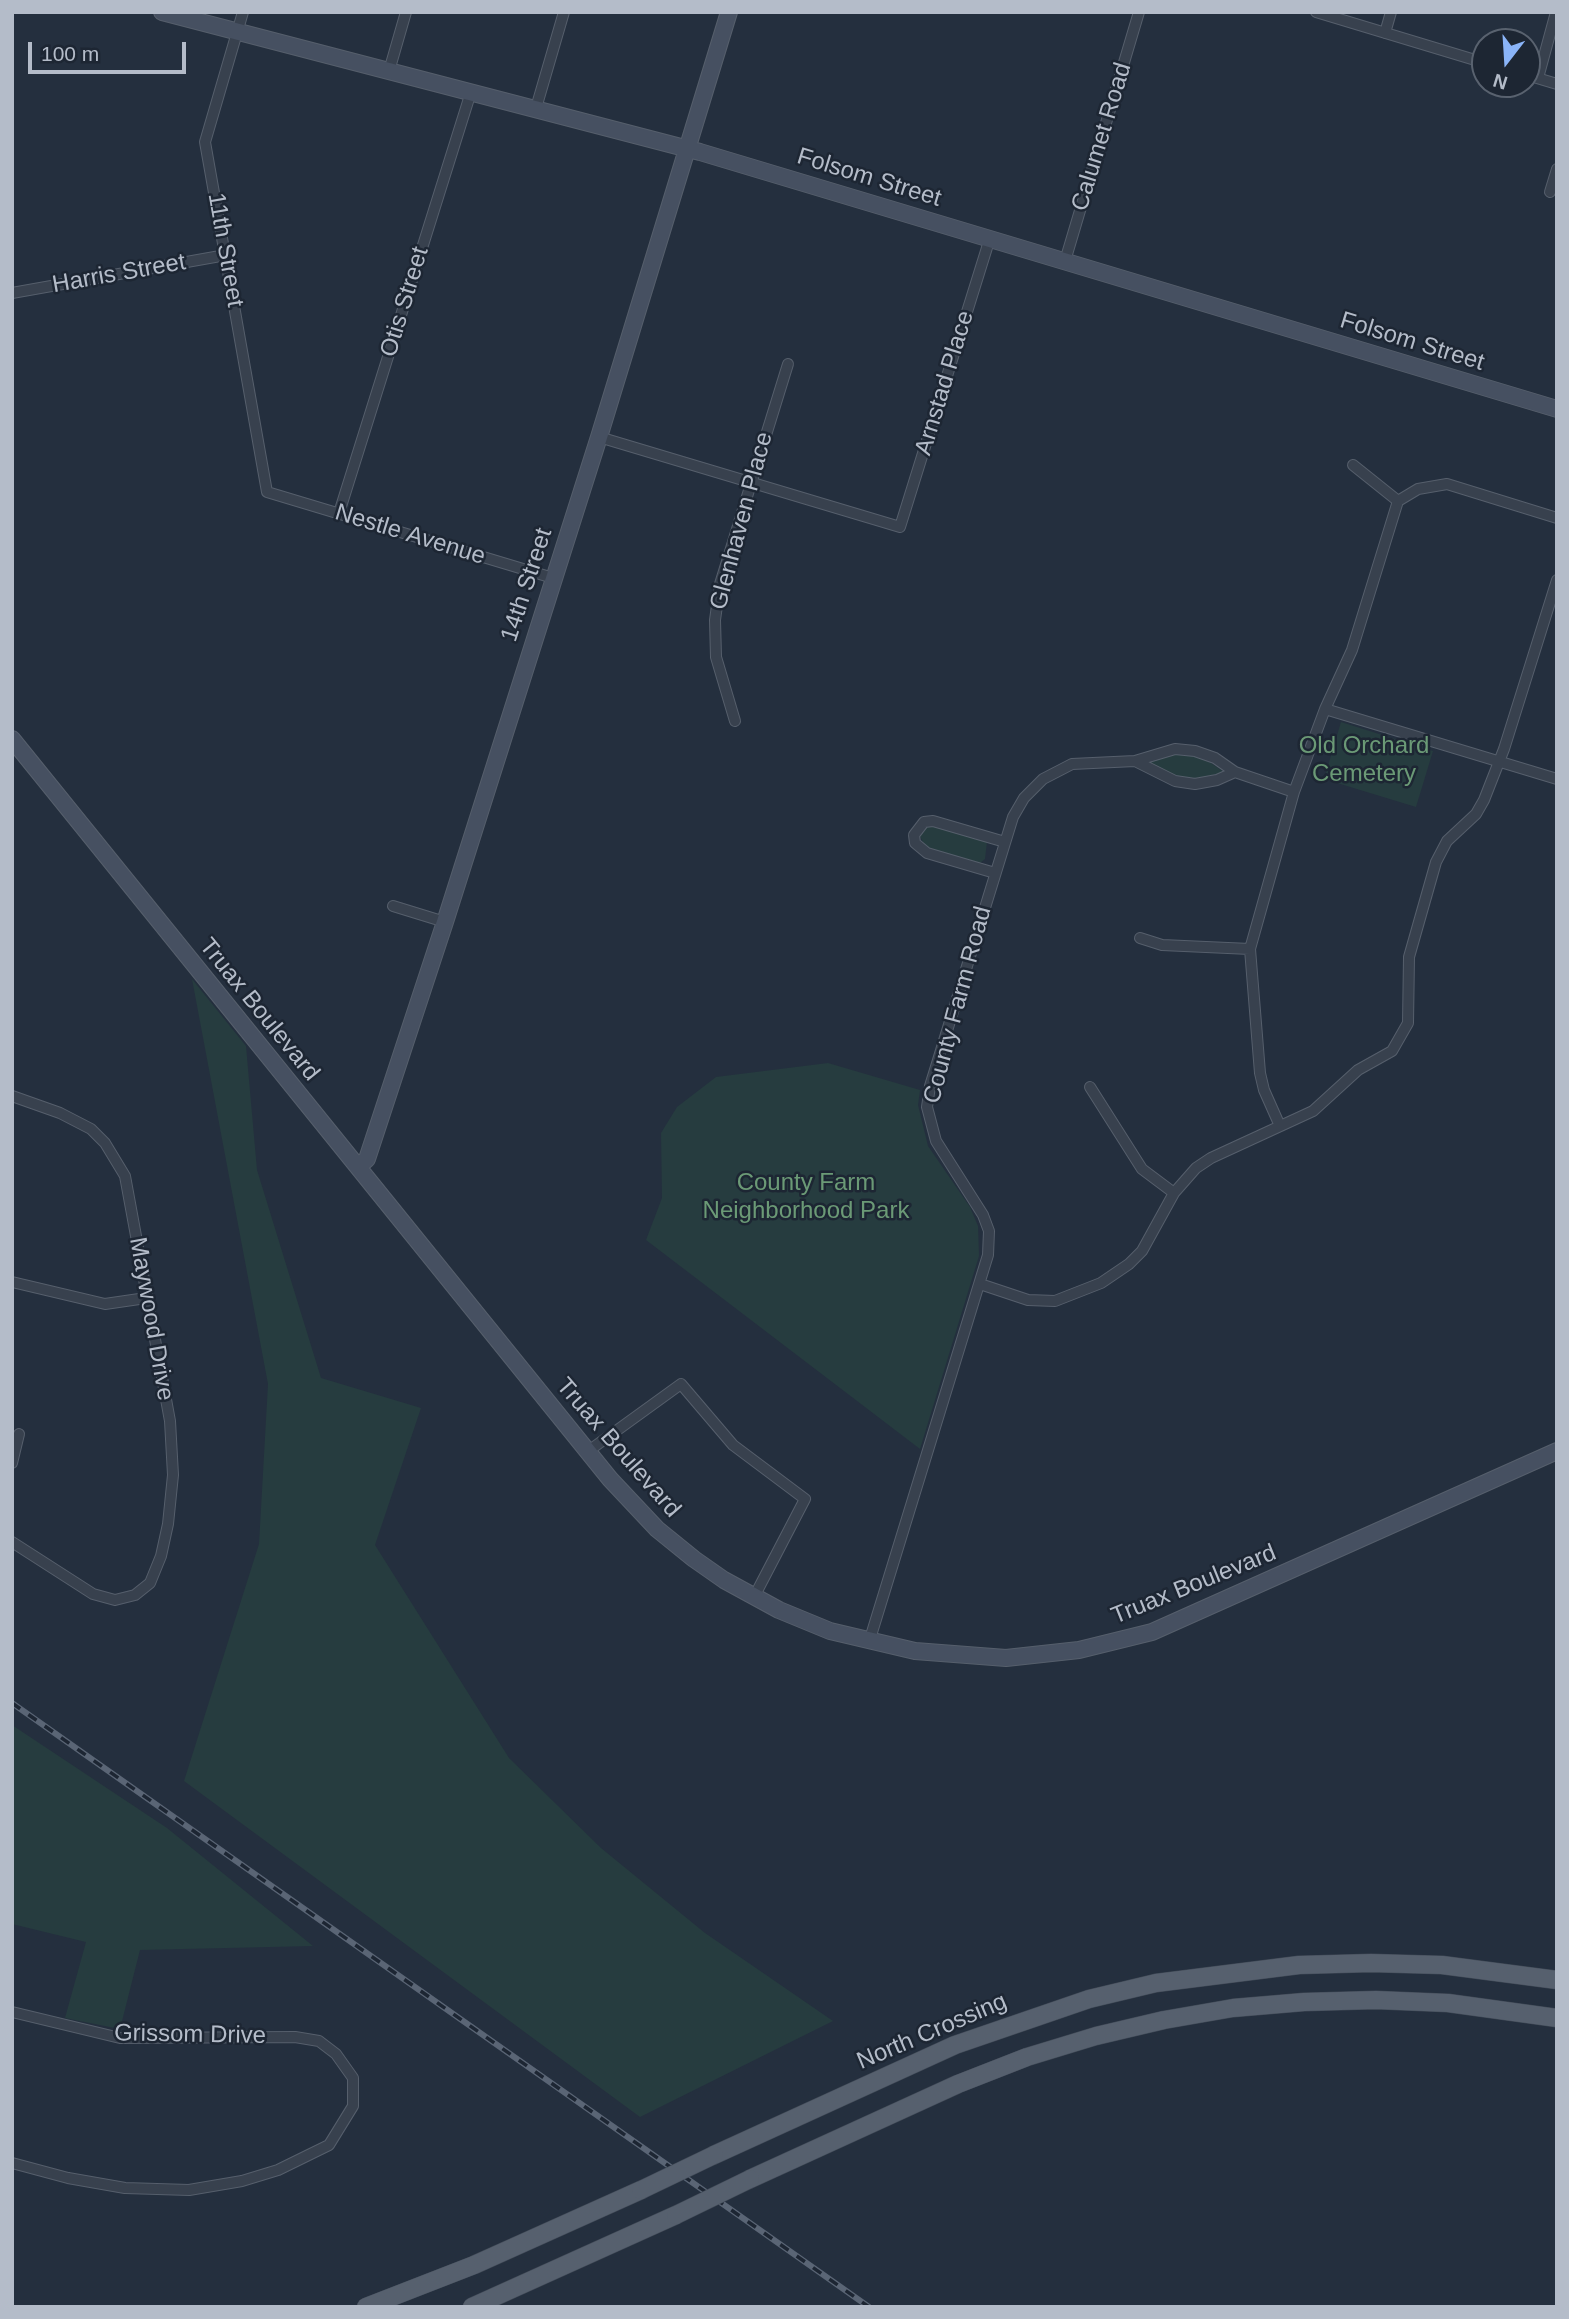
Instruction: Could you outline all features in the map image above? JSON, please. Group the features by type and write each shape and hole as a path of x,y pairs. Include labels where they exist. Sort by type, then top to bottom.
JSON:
{"main road":[{"name":"North Crossing","path":"366,2307 474,2265 955,2045 1089,1999 1156,1983 1299,1965 1442,1965 1557,1980"},
{"path":"472,2307 958,2084 1027,2057 1164,2020 1233,2008 1316,2001 1448,2003 1557,2018"},
{"path":"1517,2011 1557,2026"}],"street":[{"name":"Folsom Street","path":"162,12 687,149 1557,409"},
{"name":"11th Street","path":"243,12 205,142 267,492"},
{"path":"389,71 406,12"},
{"path":"536,108 564,12"},
{"name":"14th Street","path":"358,1167 367,1159 445,922 599,437 729,12"},
{"name":"Calumet Road","path":"1065,261 1139,12"},
{"path":"1316,12 1471,59"},
{"path":"1385,33 1391,12"},
{"path":"1541,53 1556,12"},
{"name":"Otis Street","path":"339,513 471,92"},
{"path":"1550,192 1557,169"},
{"name":"Arnstad Place","path":"751,482 900,527 990,238"},
{"name":"Harris Street","path":"12,293 226,255"},
{"name":"Glenhaven Place","path":"734,721 716,656 715,620 720,584 788,364"},
{"path":"599,437 751,482"},
{"path":"1353,465 1398,501"},
{"path":"1280,1126 1264,1090 1260,1073 1250,948 1294,792 1325,709 1352,650 1398,501 1418,488 1447,484 1557,518"},
{"name":"Nestle Avenue","path":"267,492 553,578"},
{"path":"980,1284 1028,1300 1055,1301 1101,1283 1129,1265 1142,1251 1174,1193 1211,1158 1313,1111 1358,1070 1392,1051 1402,1036 1410,1008 1409,957 1436,862 1447,841 1476,814 1499,762 1557,580"},
{"path":"1325,709 1557,779"},
{"name":"Truax Boulevard","path":"12,739 587,1452 657,1529 694,1559 754,1597 807,1622 869,1642 915,1651 1006,1658 1079,1650 1152,1632 1557,1451"},
{"name":"County Farm Road","path":"869,1642 980,1284 990,1241 987,1223 975,1199 936,1141 927,1107 930,1086 995,873 1024,798 1043,779 1072,764 1135,761 1156,752 1185,750 1215,758 1235,772 1294,792"},
{"name":"County Farm Road","path":"1135,761 1175,781 1195,784 1217,780 1235,772"},
{"path":"995,873 927,853 915,843 914,835 924,822 933,821 1005,842"},
{"path":"393,906 445,922"},
{"path":"1140,939 1162,945 1250,948"},
{"path":"1090,1087 1142,1169 1174,1193"},
{"name":"Maywood Drive","path":"12,1096 78,1121 105,1143 125,1176 170,1421 173,1475 169,1524 161,1556 150,1583 135,1595 115,1600 93,1594 12,1542"},
{"path":"12,1282 105,1304 146,1298"},
{"path":"587,1452 681,1384 733,1445 805,1499 754,1597"},
{"path":"12,1463 19,1434"},
{"name":"Grissom Drive","path":"12,2012 120,2038 295,2037 319,2041 336,2054 353,2078 353,2106 329,2145 278,2170 242,2181 189,2190 125,2188 68,2179 12,2164"}],"green space":[{"name":"Old Orchard Cemetery","path":"1341,722 1433,751 1416,807 1324,779"},
{"path":"1173,754 1202,757 1224,772 1197,779 1173,776 1149,764 1149,760"},
{"path":"932,826 987,842 985,859 980,863 926,848 920,836 926,827"},
{"path":"192,979 246,1046 257,1170 321,1378 421,1408 375,1545 509,1758 601,1848 705,1933 833,2021 640,2117 184,1781 259,1544 268,1384"},
{"name":"County Farm Neighborhood Park","path":"828,1063 920,1090 918,1105 928,1146 970,1207 978,1226 979,1256 920,1449 646,1240 662,1198 661,1133 677,1107 716,1077"},
{"path":"12,1725 167,1828 313,1946 140,1950 120,2029 65,2018 86,1942 12,1924"}],"railway":[{"path":"12,1703 869,2307"}]}
